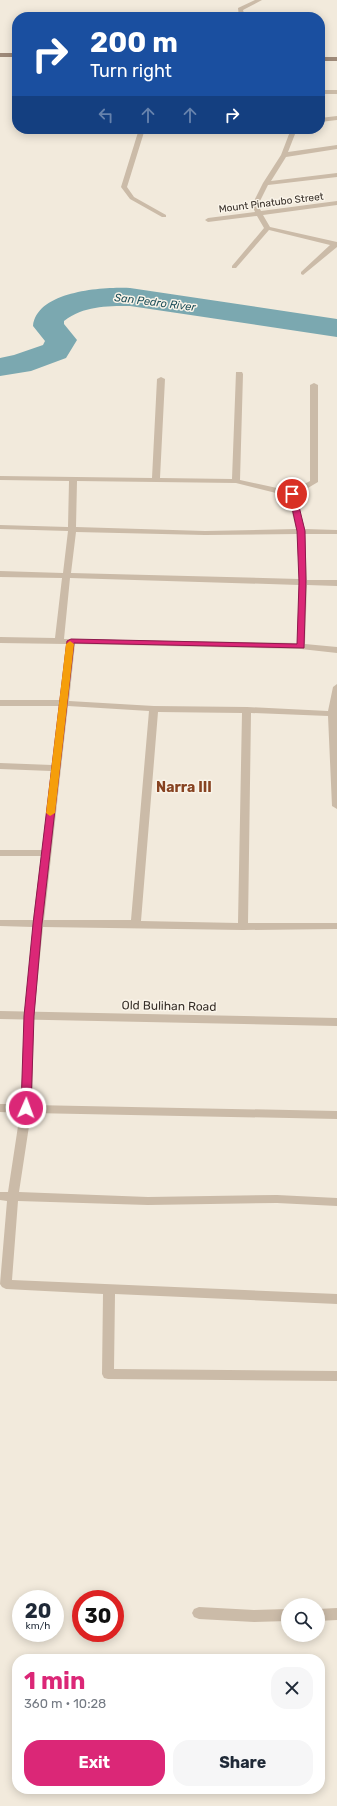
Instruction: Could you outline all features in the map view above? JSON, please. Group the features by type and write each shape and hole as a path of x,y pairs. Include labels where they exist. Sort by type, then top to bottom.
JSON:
{"main road":[{"path":"0,56 12,55"},
{"path":"325,59 337,59"}],"street":[{"path":"241,12 240,9 259,0"},
{"path":"325,92 336,93"},
{"path":"325,119 337,118"},
{"path":"140,134 124,187 132,198 164,216"},
{"path":"292,134 284,155 266,183 255,205 267,228 336,245"},
{"path":"284,155 337,147"},
{"path":"266,183 337,175"},
{"name":"Mount Pinatubo Street","path":"208,220 337,203"},
{"path":"234,267 267,228"},
{"path":"303,273 336,245"},
{"path":"236,481 239,374"},
{"path":"156,480 161,379"},
{"path":"0,478 236,481 292,494 314,482 314,386"},
{"path":"59,640 72,529 73,478"},
{"path":"292,494 301,531 303,582 301,646"},
{"path":"0,527 205,533 301,531 337,532"},
{"path":"0,574 337,583"},
{"path":"0,640 301,646 337,650"},
{"path":"71,641 45,853 29,1016 26,1108 13,1196 6,1284 109,1290 337,1299"},
{"path":"337,687 335,713 337,806"},
{"path":"0,704 63,703 154,709 335,713"},
{"path":"136,924 154,709"},
{"path":"243,927 247,710"},
{"path":"0,766 56,768"},
{"path":"0,853 45,853"},
{"path":"0,923 136,924 243,927 337,926"},
{"name":"Old Bulihan Road","path":"0,1015 337,1022"},
{"path":"0,1108 337,1115"},
{"path":"0,1196 148,1201 277,1199 337,1202"},
{"path":"109,1290 108,1374 337,1376"},
{"path":"200,1613 281,1616"},
{"path":"325,1615 337,1614"}],"waterway":[{"name":"San Pedro River","path":"0,367 20,364 55,351 61,340 48,326 49,318 58,311 87,299 130,297 337,328"}],"slow traffic":[{"path":"50,813 70,644"}],"district":[{"name":"Narra III","path":"184,787"}],"route":[{"path":"26,1108 29,1016 45,853 71,641 301,646 303,582 301,531 292,494"}]}
